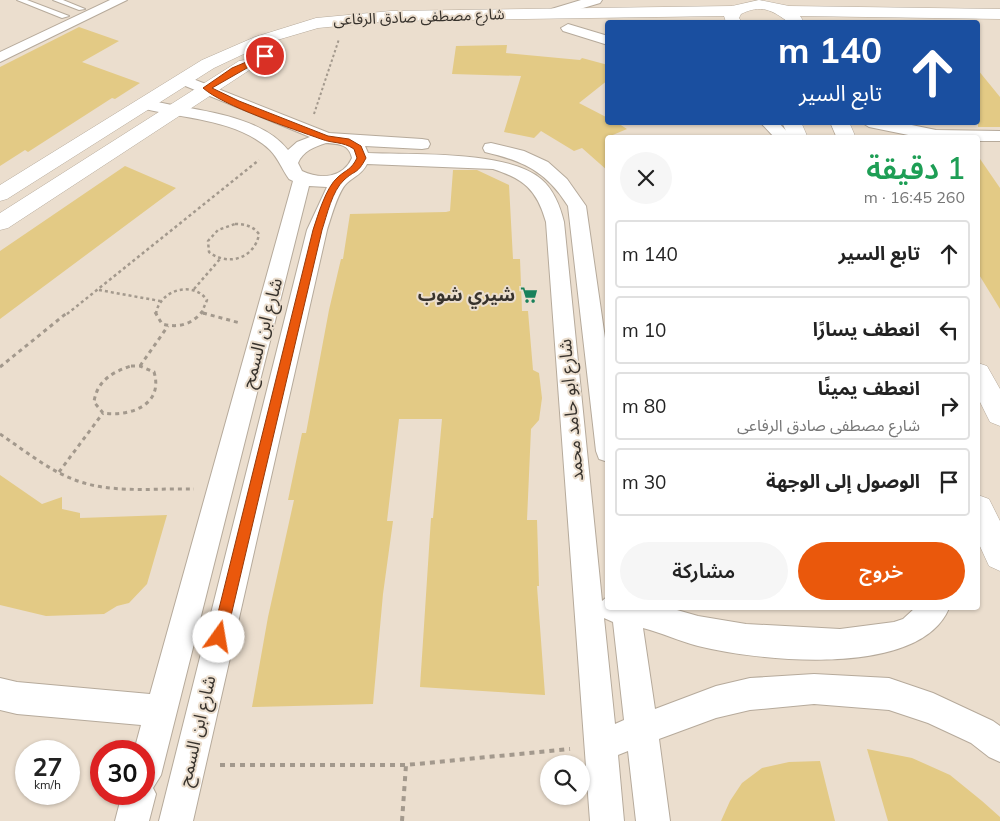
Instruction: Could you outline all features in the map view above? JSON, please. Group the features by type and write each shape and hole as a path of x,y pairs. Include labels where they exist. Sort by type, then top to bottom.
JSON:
{"street":[{"path":"0,45 101,0"},
{"path":"0,58 120,0"},
{"path":"552,13 595,0"},
{"path":"818,0 862,12 1000,14"},
{"name":"شارع مصطفى صادق الرفاعى","path":"0,194 208,64 262,40 294,29 330,20 391,16 733,11 749,5 862,12"},
{"path":"774,6 795,20"},
{"name":"شارع مصطفى صادق الرفاعى","path":"0,223 206,88 254,60 301,44 341,34 432,28 605,28"},
{"path":"568,28 605,40"},
{"path":"980,28 1000,28"},
{"path":"143,104 169,112 228,122 249,130 277,146 296,171 321,183 340,179 355,170 362,158 358,148 346,140 326,138 183,80"},
{"path":"771,125 783,135"},
{"path":"884,125 936,135"},
{"path":"980,136 1000,136"},
{"path":"296,171 292,154 301,147 326,138"},
{"name":"شارع ابو حامد محمد","path":"346,140 502,150 525,156 546,167 562,183 577,206 581,223 605,426"},
{"path":"980,151 1000,151"},
{"name":"شارع ابو حامد محمد","path":"362,158 494,164 514,170 530,178 544,191 552,205 555,222 605,560"},
{"name":"شارع ابن السمح","path":"153,740 263,329 296,171"},
{"name":"شارع ابن السمح","path":"176,821 188,764 318,230 327,203 340,179"},
{"path":"980,378 1000,414"},
{"path":"980,522 1000,555"},
{"name":"شارع ابو حامد محمد","path":"607,821 599,746 612,610"},
{"name":"شارع ابو حامد محمد","path":"613,610 643,731 653,821"},
{"path":"622,610 675,625 731,637 825,645 888,638 913,629 933,610"},
{"path":"599,746 724,700 750,694 814,689 888,694 933,709 982,732 1000,746"},
{"path":"0,694 17,698 161,711"},
{"path":"132,821 136,805"}],"lane":[{"path":"20,0 66,16"},
{"path":"56,0 81,9"}],"path":[{"path":"309,131 341,34"},
{"path":"0,367 277,146"},
{"path":"194,289 220,259 237,258 253,251 260,240 256,229 243,224 218,230 208,240 207,246 209,252 220,259"},
{"path":"194,289 201,291 208,300 203,313 191,322 168,326 156,319 155,313 160,301 172,292 194,289"},
{"path":"98,290 160,301"},
{"path":"203,313 263,329"},
{"path":"140,366 168,326"},
{"path":"130,366 140,366 148,368 157,378 158,386 149,401 141,408 120,416 103,413 94,402 97,387 112,373 130,366"},
{"path":"59,472 103,413"},
{"path":"0,434 59,472 76,481 96,486 220,489"},
{"path":"188,764 406,766 599,746"},
{"path":"402,821 406,766"}],"building":[{"path":"79,27 119,41 82,62 140,83 115,99 112,98 28,152 25,150 0,166 0,67"},
{"path":"507,45 506,53 580,60 582,58 605,64 605,82 579,103 605,116 605,125 621,125 627,129 613,135 605,135 605,168 582,148 574,151 541,131 534,138 504,132 521,76 452,74 456,46"},
{"path":"980,72 1000,97 1000,127 978,127 980,125"},
{"path":"980,159 1000,188 1000,309 980,276"},
{"path":"125,166 176,188 0,319 0,251"},
{"path":"453,170 477,170 509,185 513,259 520,259 522,311 528,311 533,370 539,373 542,398 539,420 531,429 527,520 537,520 539,586 537,586 545,695 420,687 431,518 433,518 442,419 399,419 387,521 393,521 383,594 373,704 252,707 268,617 294,500 288,500 302,433 306,433 329,310 341,259 343,259 350,214 450,211"},
{"path":"0,475 42,504 62,497 62,509 80,513 80,518 167,515 147,584 129,603 117,606 104,614 46,616 0,605"},
{"path":"867,749 912,758 950,775 1000,817 1000,821 888,821"},
{"path":"820,761 835,821 721,821 730,801 742,783 762,768 789,762"}],"place":[{"name":"شيري شوب","path":"529,295"}],"route":[{"path":"219,637 322,216 340,179 355,170 362,158 358,148 346,140 326,138 236,103 206,88 235,70 265,56"}]}
